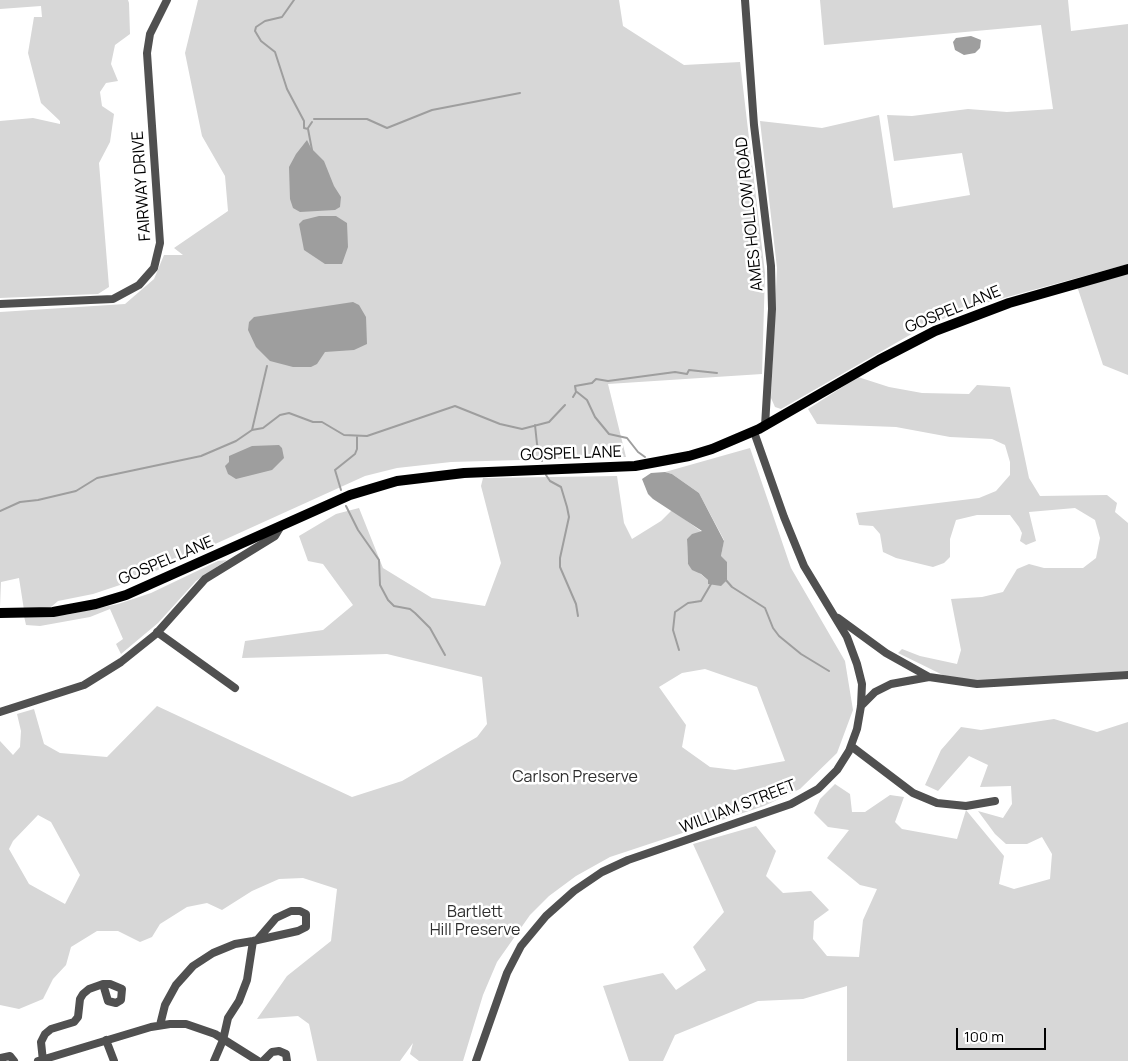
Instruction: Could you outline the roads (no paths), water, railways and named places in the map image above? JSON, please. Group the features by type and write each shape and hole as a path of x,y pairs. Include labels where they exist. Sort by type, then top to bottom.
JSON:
{"main road":[{"name":"GOSPEL LANE","path":"0,613 53,612 77,609 116,598 152,585 362,491 414,478 464,473 610,468 660,462 712,450 754,432 886,356 935,331 1009,303 1128,269"}],"street":[{"name":"FAIRWAY DRIVE","path":"0,304 113,299 139,286 154,268 160,243 147,53 150,34 167,0"},
{"name":"AMES HOLLOW ROAD","path":"745,0 754,125 771,266 772,309 765,426"},
{"name":"WILLIAM STREET","path":"476,1061 507,973 521,946 546,916 574,891 602,872 628,860 791,804 822,785 837,770 851,746 857,729 861,706 862,684 857,664 847,637 804,566 784,517 754,432"},
{"path":"0,712 84,685 121,662 158,632 205,579 275,536 281,526"},
{"path":"835,616 886,653 929,677 944,681 977,684 1128,676"},
{"path":"158,632 235,688"},
{"path":"861,706 875,692 890,684 929,677"},
{"path":"851,746 913,793 937,803 966,806 995,801"},
{"path":"160,1025 164,1005 176,985 192,966 213,953 235,944 255,940 298,931 306,927 306,914 300,911 291,911 276,918 255,940 247,980 239,1001 228,1018 223,1040 214,1061"},
{"path":"103,984 83,994 80,999 78,1017 74,1022 51,1029 45,1034 41,1042 41,1061 160,1025 186,1024 215,1034 258,1061"},
{"path":"106,1040 114,1061"},
{"path":"263,1061 272,1052 279,1050 286,1054 287,1061"},
{"path":"0,1058 10,1056 14,1061"}],"waterway":[{"path":"294,0 282,17 265,21 256,27 255,31 261,41 275,52 287,89 304,121 304,128 308,129 312,150"},
{"path":"314,119 367,119 387,128 432,110 520,93"},
{"path":"308,128 312,122"},
{"path":"0,511 20,502 38,500 76,491 97,478 201,456 236,441 252,430 267,366"},
{"path":"573,397 576,392 575,386 592,383 596,379 608,381 675,372 687,374 689,370 717,373"},
{"path":"577,392 587,400 595,417 609,434 627,438 638,452 645,457"},
{"path":"252,430 263,428 280,415 289,413 313,422 322,422 344,435 367,436 455,406 500,424 522,429 549,422 565,405"},
{"path":"535,425 537,444 542,461"},
{"path":"341,490 335,470 355,454 357,437"},
{"path":"546,475 550,481 561,487 567,507 569,517 560,558 560,567 576,604 578,616"},
{"path":"346,506 358,530 379,560 380,585 388,600 394,606 410,609 415,613 430,628 445,655"},
{"path":"725,579 732,587 765,608 773,628 779,636 801,654 829,671"},
{"path":"679,650 673,630 675,612 688,603 701,601 711,584"}],"park label":[{"name":"Carlson Preserve","path":"575,778"},
{"name":"Bartlett Hill Preserve","path":"475,922"}]}
